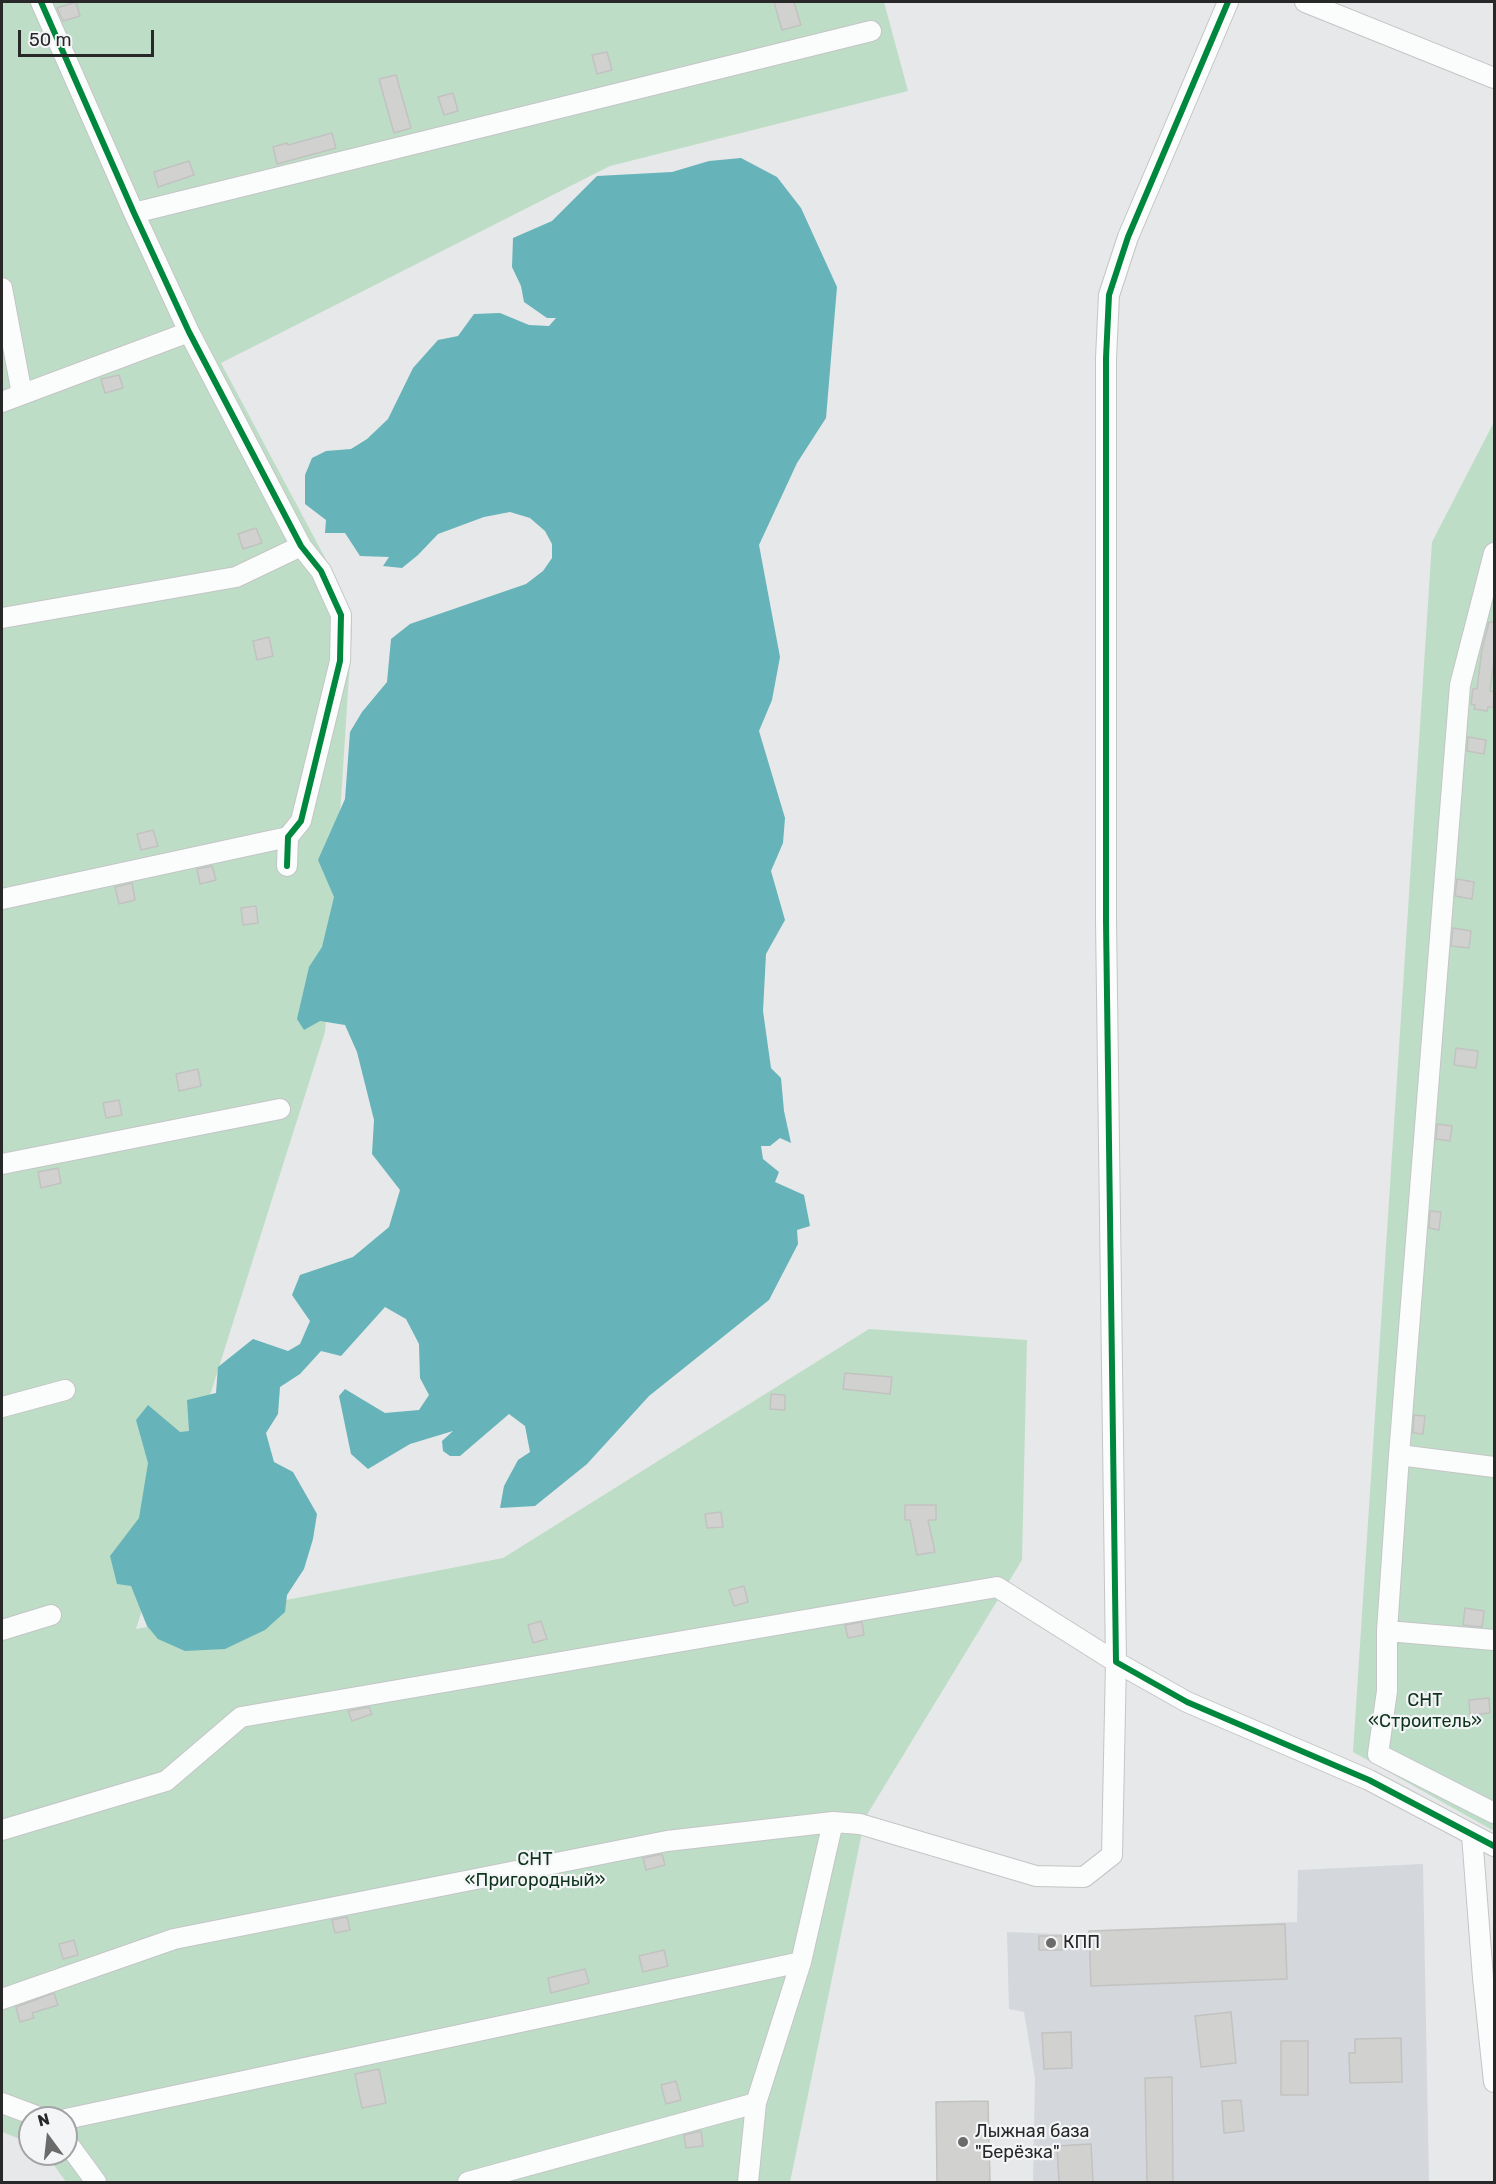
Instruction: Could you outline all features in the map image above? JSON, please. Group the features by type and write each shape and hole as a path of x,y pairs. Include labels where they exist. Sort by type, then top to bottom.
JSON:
{"street":[{"path":"42,2 189,333 301,546 321,571 341,615 340,661 301,821 288,837 287,867"},
{"path":"2,1999 174,1939 668,1841 833,1822 860,1824 1036,1876 1084,1877 1112,1855 1116,1662 1106,921 1106,358 1109,295 1128,237 1228,2"},
{"path":"1305,2 1494,78"},
{"path":"134,213 871,32"},
{"path":"2,288 22,394"},
{"path":"2,402 189,333"},
{"path":"2,618 236,577 301,546"},
{"path":"1494,553 1460,685 1399,1455 1387,1631 1388,1691 1378,1754 1494,1813"},
{"path":"2,899 288,837"},
{"path":"2,1164 279,1109"},
{"path":"2,1407 65,1390"},
{"path":"1399,1455 1494,1467"},
{"path":"2,1830 166,1781 241,1717 997,1587 1116,1662 1187,1702 1369,1780 1494,1846"},
{"path":"2,1630 51,1615"},
{"path":"1387,1631 1494,1640"},
{"path":"748,2182 756,2103 801,1962 833,1822"},
{"path":"1472,1835 1494,2082"},
{"path":"78,2116 801,1962"},
{"path":"2,2103 18,2109"},
{"path":"468,2182 756,2103"},
{"path":"78,2157 96,2182"}],"shaded area":[{"path":"1423,1864 1429,2182 1033,2182 1035,2078 1024,2012 1009,2009 1007,1932 1086,1935 1089,1931 1297,1922 1298,1870"}],"green space":[{"name":"СНТ «Пригородный»","path":"2,2 884,2 908,91 610,166 221,363 331,569 352,628 342,784 325,1032 136,1629 503,1558 869,1329 1027,1340 1022,1560 865,1818 790,2182 66,2182 55,2166 78,2166 78,2106 18,2106 18,2138 2,2132"},
{"name":"СНТ «Строитель»","path":"1494,422 1494,1831 1353,1752 1432,542"}],"water":[{"path":"741,158 777,177 801,208 837,287 826,418 797,463 759,545 780,657 772,700 759,731 785,818 783,843 771,871 785,920 766,954 763,1011 771,1068 781,1078 784,1111 791,1143 780,1138 770,1146 761,1146 763,1159 779,1172 775,1182 804,1195 810,1226 797,1230 798,1244 769,1300 649,1396 587,1464 535,1506 500,1508 504,1486 518,1460 530,1452 525,1426 509,1414 460,1456 450,1456 443,1451 442,1441 453,1431 410,1444 368,1469 351,1454 339,1396 345,1389 385,1413 419,1410 429,1395 420,1378 419,1344 406,1319 385,1307 341,1356 321,1351 300,1374 280,1387 278,1414 266,1433 274,1462 293,1472 317,1514 313,1539 304,1569 287,1595 285,1612 265,1630 225,1649 185,1651 158,1639 147,1626 131,1586 117,1584 110,1556 139,1518 148,1463 136,1420 148,1405 180,1432 189,1431 187,1400 216,1393 218,1367 253,1339 288,1351 300,1344 310,1321 292,1295 300,1275 353,1257 389,1227 400,1190 372,1154 374,1120 357,1052 345,1025 320,1021 304,1030 297,1019 309,967 322,947 334,897 318,860 345,799 350,732 362,712 387,682 391,639 410,624 526,584 543,571 552,558 552,544 545,531 530,518 510,512 484,517 438,534 402,568 383,566 389,557 360,556 345,533 325,533 326,520 305,504 305,475 312,458 326,451 351,449 367,439 388,419 413,368 438,340 458,336 474,314 500,313 529,325 549,326 556,318 547,318 524,302 521,286 512,267 513,238 552,221 597,176 672,172 709,161"}],"building":[{"path":"76,2 80,16 63,21 57,8"},
{"path":"774,2 794,2 801,25 782,30"},
{"path":"607,52 612,70 597,74 592,55"},
{"path":"396,75 411,128 394,133 379,79"},
{"path":"453,93 458,111 444,115 438,97"},
{"path":"332,133 336,148 277,164 273,147"},
{"path":"189,161 194,175 158,187 154,172"},
{"path":"119,375 123,388 105,393 101,379"},
{"path":"256,528 262,543 243,549 238,534"},
{"path":"1489,622 1494,622 1494,659 1490,691 1494,692 1494,696 1493,707 1488,707 1487,711 1474,709 1475,705 1471,704 1473,689 1477,689 1482,649"},
{"path":"269,637 273,656 257,660 253,641"},
{"path":"1468,737 1486,740 1484,754 1467,751"},
{"path":"153,830 158,846 141,850 137,834"},
{"path":"212,866 216,880 200,884 197,869"},
{"path":"1457,879 1474,882 1472,899 1455,896"},
{"path":"132,883 135,900 119,904 115,887"},
{"path":"256,906 258,923 243,925 241,908"},
{"path":"1453,928 1471,931 1469,948 1451,946"},
{"path":"1456,1048 1478,1051 1476,1068 1454,1065"},
{"path":"198,1069 201,1086 179,1091 176,1074"},
{"path":"119,1100 122,1115 106,1118 103,1103"},
{"path":"1437,1124 1452,1126 1450,1141 1436,1139"},
{"path":"58,1168 61,1183 41,1188 38,1172"},
{"path":"1430,1211 1441,1212 1439,1230 1429,1228"},
{"path":"845,1373 892,1377 890,1394 843,1389"},
{"path":"771,1394 785,1395 785,1410 770,1409"},
{"path":"1414,1415 1425,1416 1423,1434 1413,1433"},
{"path":"905,1505 936,1505 936,1520 928,1520 935,1552 917,1555 910,1520 905,1520"},
{"path":"721,1512 723,1527 707,1528 705,1514"},
{"path":"744,1586 748,1602 734,1606 729,1590"},
{"path":"1465,1608 1484,1611 1482,1627 1463,1625"},
{"path":"541,1621 547,1639 533,1643 528,1625"},
{"path":"862,1622 864,1635 848,1638 845,1625"},
{"path":"1489,1698 1490,1713 1470,1715 1469,1700"},
{"path":"369,1707 372,1714 352,1721 348,1711"},
{"path":"662,1854 665,1865 646,1870 643,1858"},
{"path":"347,1917 350,1930 335,1933 332,1920"},
{"path":"1285,1924 1287,1979 1091,1986 1089,1931"},
{"name":"КПП","path":"1039,1936 1062,1936 1062,1950 1039,1950"},
{"path":"74,1940 78,1955 63,1959 59,1944"},
{"path":"664,1950 668,1966 643,1972 639,1956"},
{"path":"585,1969 589,1983 551,1993 548,1978"},
{"path":"54,1993 58,2005 32,2013 34,2018 20,2022 16,2007"},
{"path":"1231,2012 1236,2063 1201,2067 1195,2016"},
{"path":"1071,2032 1072,2068 1044,2069 1042,2033"},
{"path":"1401,2038 1402,2082 1350,2083 1349,2053 1355,2053 1355,2039"},
{"path":"1281,2041 1308,2041 1308,2095 1281,2095"},
{"path":"379,2069 386,2103 362,2108 355,2074"},
{"path":"1172,2077 1173,2182 1147,2182 1145,2078"},
{"path":"676,2081 681,2100 666,2104 661,2085"},
{"path":"1241,2100 1244,2131 1224,2133 1222,2101"},
{"name":"Лыжная база \"Берёзка\"","path":"988,2101 990,2182 937,2182 936,2102"},
{"path":"701,2131 703,2146 686,2148 684,2135"},
{"path":"1091,2144 1093,2182 1059,2182 1057,2146"}],"cycle path":[{"path":"41,2 189,332 301,546 321,571 341,615 340,661 301,821 288,837 287,866"},
{"path":"1228,2 1128,237 1109,295 1106,358 1106,921 1116,1662 1187,1702 1369,1780 1494,1846"}],"place":[{"name":"КПП","path":"1051,1943"},
{"name":"Лыжная база \"Берёзка\"","path":"963,2142"}]}
